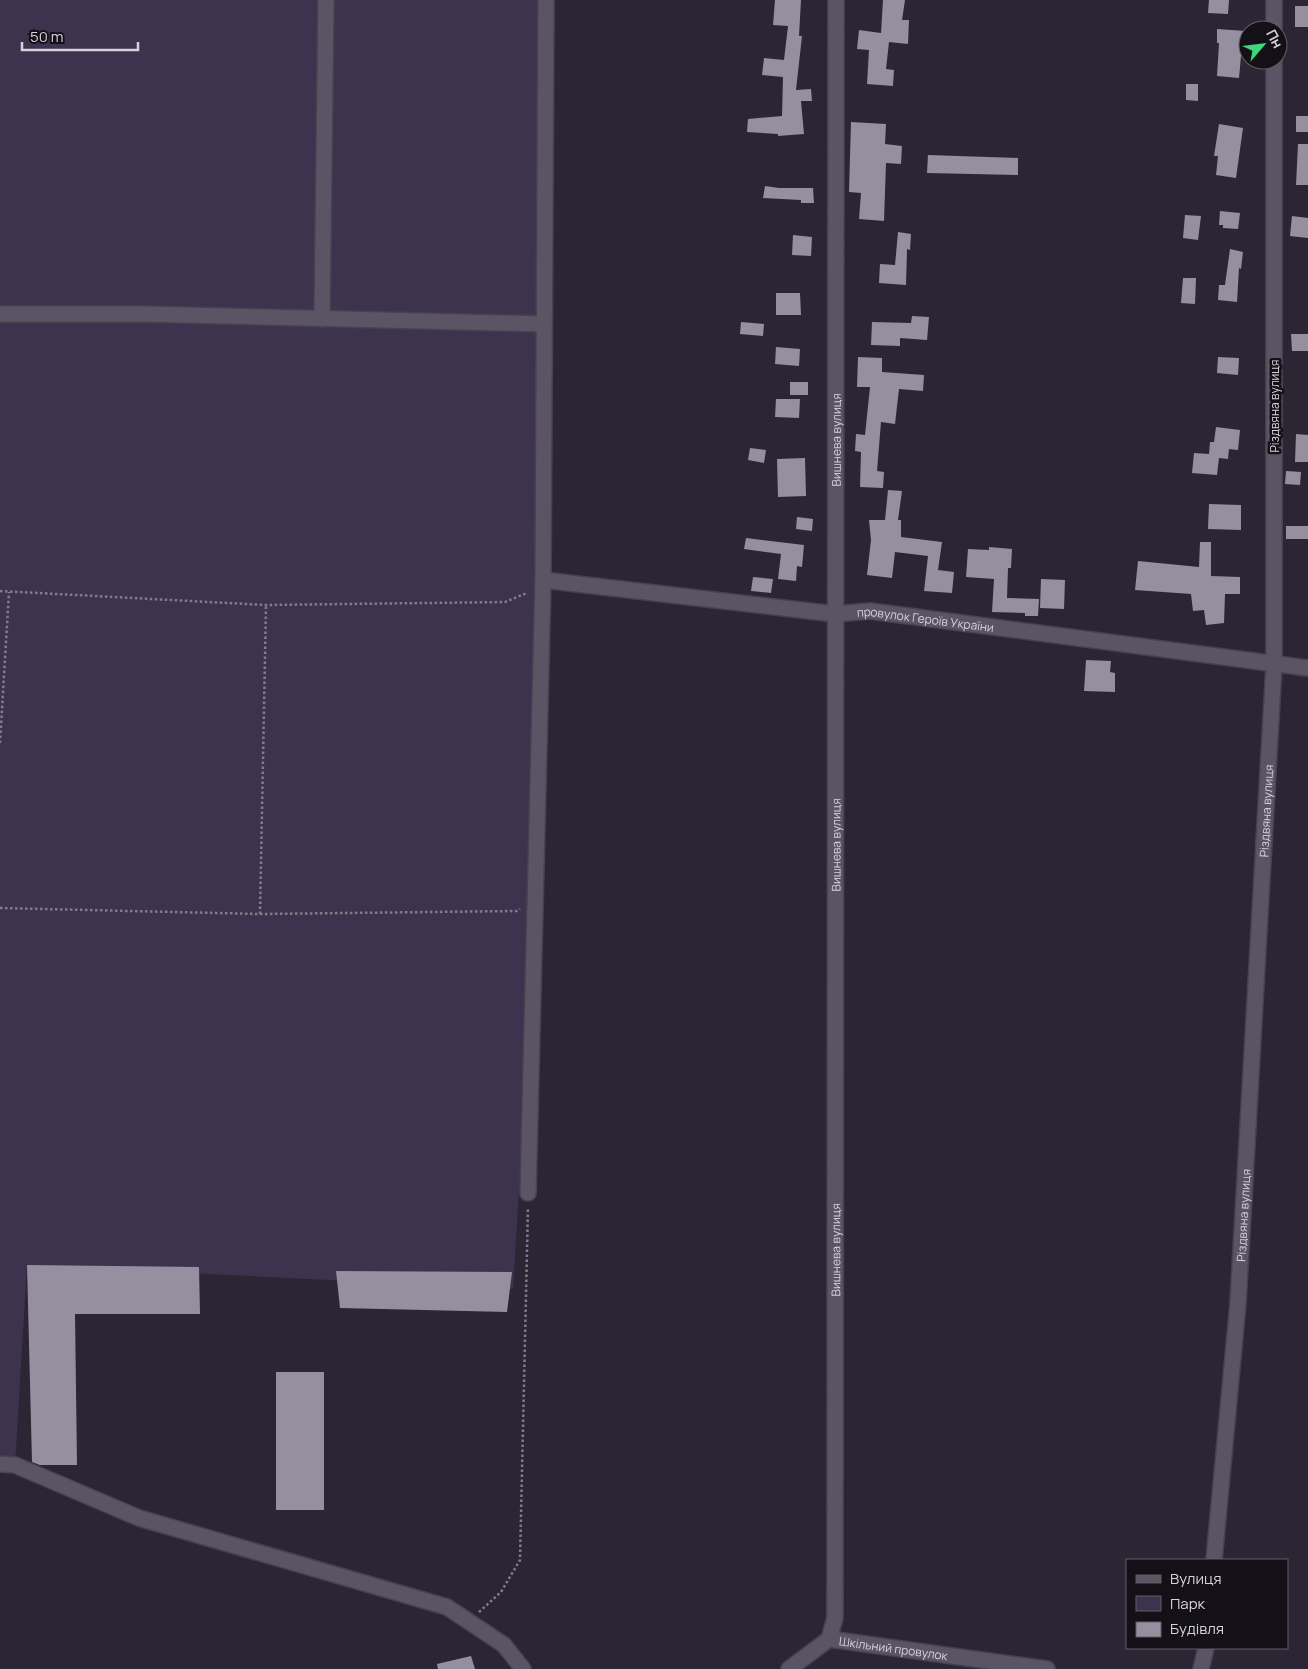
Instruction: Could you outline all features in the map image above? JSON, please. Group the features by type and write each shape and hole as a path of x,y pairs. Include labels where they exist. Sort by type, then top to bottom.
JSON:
{"street":[{"path":"322,319 326,0"},
{"path":"528,1193 543,580 546,0"},
{"name":"Вишнева вулиця","path":"829,1638 835,1618 836,0"},
{"path":"1274,0 1274,20"},
{"name":"Різдвяна вулиця","path":"1214,1559 1238,1303 1274,664 1274,70"},
{"path":"0,314 142,314 544,324"},
{"name":"провулок Героїв України","path":"543,580 835,614 870,611 1308,668"},
{"path":"0,1464 16,1465 139,1518 447,1607 504,1645 523,1669"},
{"path":"789,1669 829,1638"},
{"name":"Шкільний провулок","path":"829,1638 1047,1669"},
{"path":"1201,1669 1206,1649"}],"path":[{"path":"0,591 266,604 506,602 538,588 543,580"},
{"path":"0,743 9,592"},
{"path":"260,914 266,604"},
{"path":"0,908 260,914 518,911 535,898"},
{"path":"469,1621 501,1592 520,1560 528,1193"}],"green space":[{"path":"0,0 546,0 535,921 513,1289 27,1265 15,1465 0,1464"}],"building":[{"path":"775,0 801,0 799,36 802,36 796,90 811,89 812,101 801,101 804,134 778,136 778,134 747,132 748,119 782,116 783,77 762,75 764,58 784,60 788,26 773,25"},
{"path":"883,0 905,0 902,20 909,20 908,44 889,42 886,69 894,70 893,86 867,84 869,50 857,49 859,30 881,33"},
{"path":"1209,0 1229,0 1228,14 1208,13"},
{"path":"1295,6 1308,6 1308,27 1295,27"},
{"path":"1217,29 1238,30 1239,78 1217,76 1219,43 1217,43"},
{"path":"1186,84 1198,84 1198,101 1186,100"},
{"path":"1296,116 1308,116 1308,132 1296,132"},
{"path":"851,122 886,124 885,144 902,146 901,164 886,163 884,221 859,219 861,193 849,192"},
{"path":"1219,124 1243,128 1236,178 1216,175 1218,156 1214,156"},
{"path":"1298,144 1308,144 1308,185 1296,185"},
{"path":"928,155 1018,158 1018,175 927,173"},
{"path":"765,186 813,188 814,203 801,203 801,200 763,198"},
{"path":"1220,211 1240,213 1238,229 1223,228 1223,225 1219,225"},
{"path":"1185,215 1201,216 1198,240 1183,238"},
{"path":"1292,216 1308,218 1308,238 1290,236"},
{"path":"898,232 911,234 910,250 907,249 906,285 879,283 880,264 895,265"},
{"path":"793,235 812,237 811,256 792,255"},
{"path":"1230,249 1243,252 1241,269 1239,268 1237,302 1218,300 1219,285 1225,285"},
{"path":"1183,278 1196,278 1195,304 1181,303"},
{"path":"776,293 800,293 801,315 776,315"},
{"path":"912,316 929,317 927,340 900,338 900,346 871,345 872,322 911,323"},
{"path":"741,322 764,324 763,336 740,334"},
{"path":"1291,334 1308,334 1308,351 1292,351"},
{"path":"776,347 800,349 799,366 775,364"},
{"path":"858,357 882,358 882,372 924,375 923,391 899,389 895,424 881,422 877,471 884,472 883,488 860,487 861,452 855,451 856,434 865,435 870,387 857,387"},
{"path":"1218,357 1239,358 1238,375 1217,373"},
{"path":"790,382 808,382 808,395 790,395"},
{"path":"776,399 800,399 799,418 775,417"},
{"path":"1216,427 1240,430 1238,450 1229,449 1228,459 1219,458 1217,475 1192,473 1194,453 1209,454 1210,442 1214,442"},
{"path":"1296,434 1308,435 1308,462 1295,462"},
{"path":"750,448 766,450 764,463 748,460"},
{"path":"805,458 806,496 778,497 777,459"},
{"path":"1286,471 1301,472 1300,485 1285,484"},
{"path":"888,490 902,491 898,520 901,520 901,537 942,542 938,570 954,572 952,593 924,591 928,556 895,552 892,578 867,575 871,540 869,520 885,520"},
{"path":"1209,504 1241,505 1241,530 1208,529"},
{"path":"797,517 813,519 812,531 796,529"},
{"path":"1286,526 1308,526 1308,539 1286,539"},
{"path":"746,538 804,545 802,567 797,566 796,581 778,579 781,554 744,549"},
{"path":"1200,542 1211,542 1211,576 1240,577 1240,594 1225,594 1224,623 1206,625 1204,610 1193,611 1191,594 1135,590 1138,561 1199,567"},
{"path":"989,547 1012,549 1011,568 1008,568 1007,598 1039,599 1038,616 1025,616 1025,613 992,612 994,579 966,577 968,549 989,550"},
{"path":"753,577 773,579 771,593 751,591"},
{"path":"1041,579 1065,580 1064,609 1040,608"},
{"path":"1086,660 1111,661 1110,672 1115,673 1115,692 1084,691"},
{"path":"27,1265 199,1267 200,1314 75,1314 77,1465 40,1465 32,1462"},
{"path":"336,1271 512,1272 507,1312 340,1308"},
{"path":"276,1372 324,1372 324,1510 276,1510"},
{"path":"471,1656 475,1669 438,1669 437,1664"}]}
